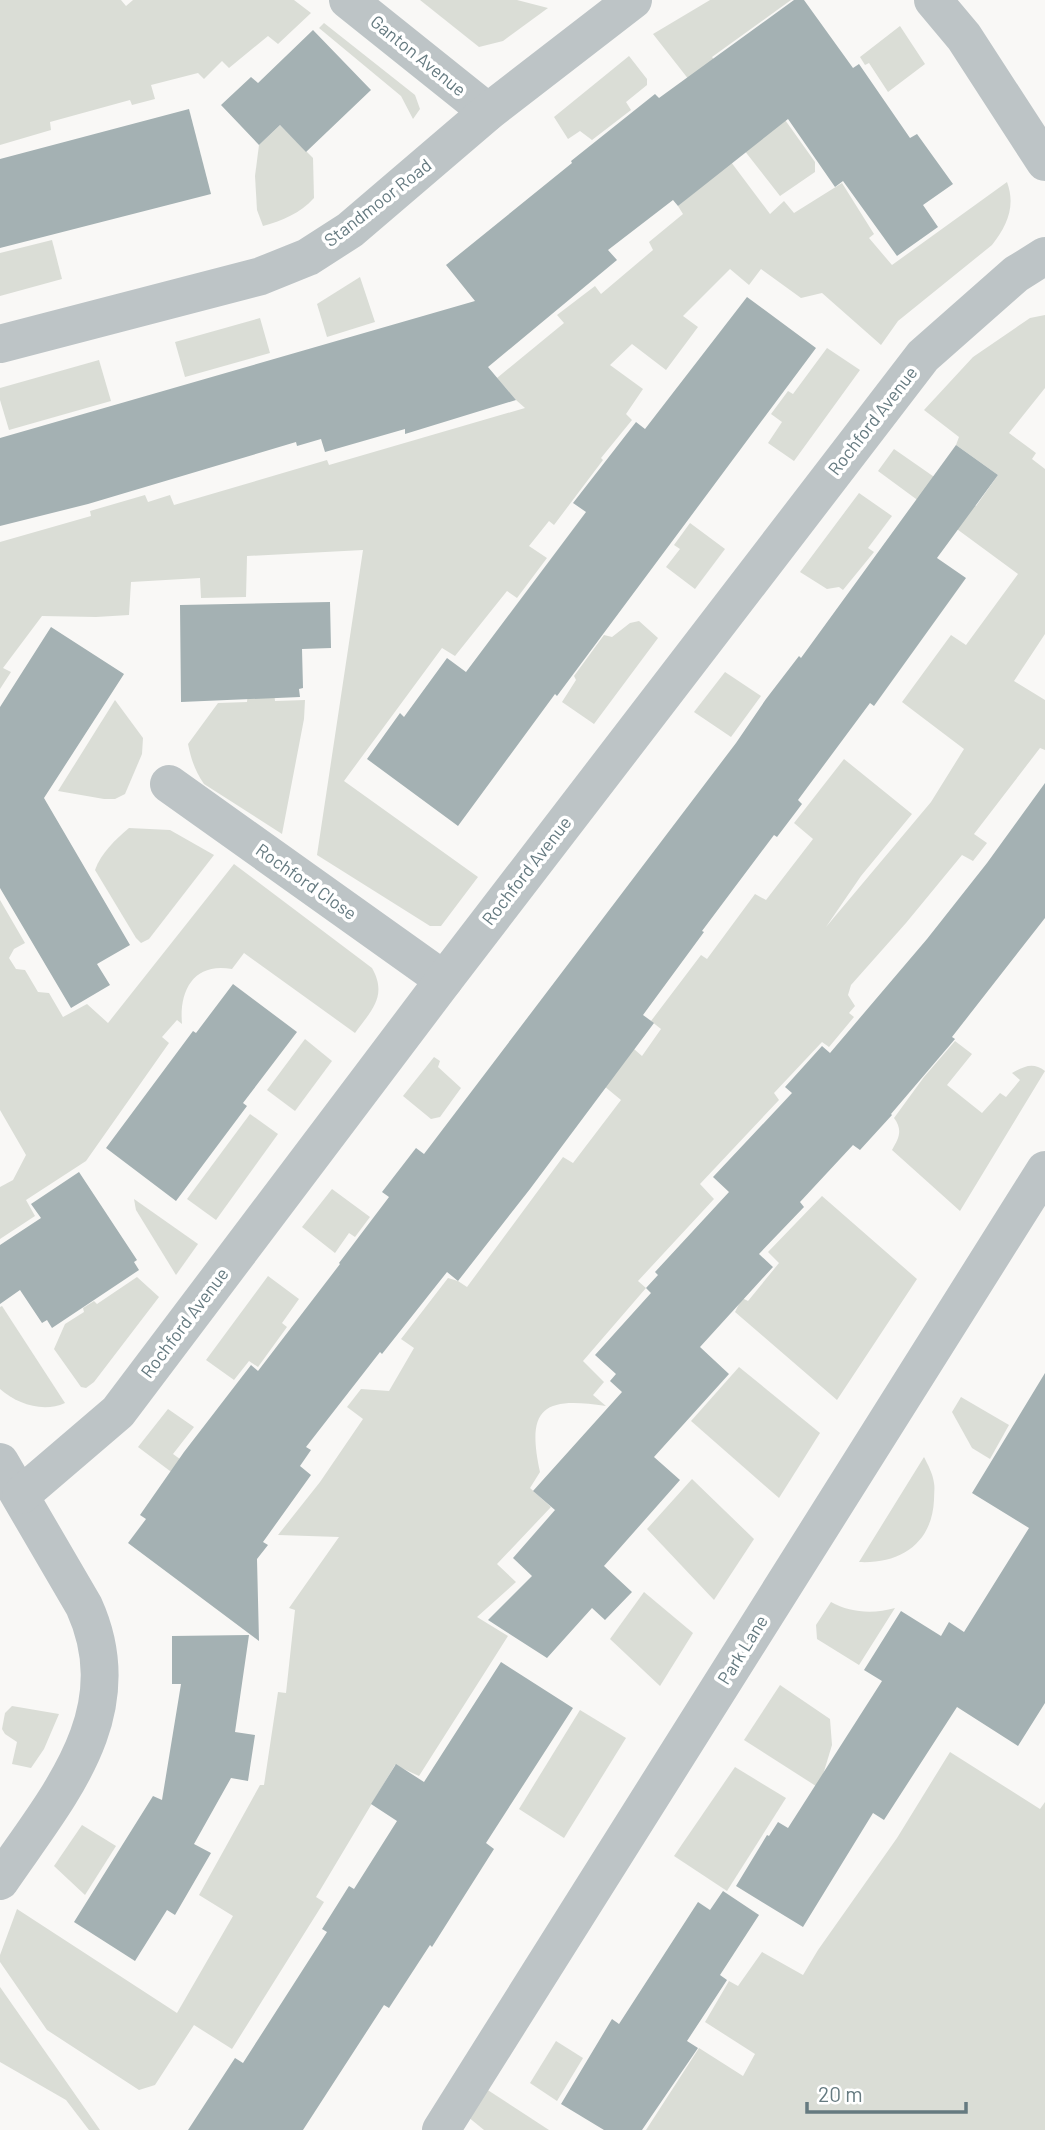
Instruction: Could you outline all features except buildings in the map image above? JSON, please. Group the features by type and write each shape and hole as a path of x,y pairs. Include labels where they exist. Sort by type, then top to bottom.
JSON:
{"street":[{"name":"Ganton Avenue","path":"348,0 488,112"},
{"name":"Standmoor Road","path":"0,344 261,276 308,257 350,230 488,112 633,0"},
{"path":"933,0 964,37 1045,162"},
{"name":"Rochford Avenue","path":"20,1496 118,1412 443,980 923,356 1016,274 1045,256"},
{"name":"Rochford Close","path":"169,784 443,980"},
{"name":"Park Lane","path":"441,2130 1045,1170"},
{"path":"0,1462 89,1617 98,1661 99,1695 86,1746 65,1785 0,1881"}],"shaded area":[{"path":"0,0 121,0 126,6 133,0 294,0 311,13 278,44 268,36 229,68 222,61 204,79 198,73 151,85 155,99 132,105 130,100 50,122 51,130 0,145"},
{"path":"420,0 517,0 548,8 503,41 479,47"},
{"path":"710,0 791,0 712,57 764,130 783,117 815,162 815,172 780,196 653,34"},
{"path":"324,23 415,95 420,109 413,119 401,96 319,28"},
{"path":"900,26 925,64 888,92 869,63 865,65 860,57"},
{"path":"629,56 647,79 647,85 626,102 631,110 592,140 580,131 568,139 554,117"},
{"path":"280,125 313,158 314,198 290,216 263,226 257,210 255,176 259,145"},
{"path":"731,162 770,214 784,201 794,213 842,183 874,234 869,238 892,265 1007,182 1011,199 1009,215 992,245 898,321 881,345 822,293 801,298 761,269 749,285 730,269 683,316 698,327 666,370 632,344 610,365 643,389 626,414 632,420 601,458 603,460 554,525 549,521 529,546 547,558 517,598 507,591 455,656 442,648 344,781 478,877 441,926 430,926 317,855 363,550 247,556 246,597 201,598 200,578 131,582 129,615 42,616 3,668 11,672 0,689 0,542 91,516 90,511 145,495 148,502 170,495 174,505 327,460 329,465 525,408 497,378 564,323 557,315 595,286 601,294 653,250 649,242 683,214 678,206"},
{"path":"52,240 62,279 0,296 0,253"},
{"path":"360,277 375,322 327,337 317,304"},
{"path":"1045,315 1045,388 1009,433 1036,453 1032,459 1045,469 1045,634 1014,681 1045,700 1045,750 1040,748 974,834 987,843 973,861 962,855 851,985 848,995 855,1006 849,1013 854,1017 829,1047 822,1042 774,1093 779,1100 700,1184 714,1199 638,1281 646,1288 583,1361 604,1382 593,1395 606,1406 567,1403 544,1411 538,1420 536,1450 540,1472 530,1488 551,1507 497,1564 516,1582 477,1617 508,1636 419,1776 395,1765 316,1897 324,1902 232,2049 194,2025 155,2085 139,2090 47,2030 0,1962 0,1955 17,1909 177,2013 233,1916 199,1895 260,1785 264,1785 278,1692 286,1693 295,1610 289,1608 339,1537 278,1535 320,1482 363,1419 347,1407 361,1389 389,1391 414,1348 401,1339 448,1278 467,1287 563,1157 573,1163 621,1100 604,1086 634,1049 642,1056 661,1029 651,1021 701,955 707,959 755,894 766,900 813,839 794,823 844,759 912,814 861,876 826,927 931,802 964,749 902,702 951,635 966,645 1018,574 878,471 894,449 976,506 998,475 956,445 959,437 924,410 973,357 1030,318"},
{"path":"260,318 270,353 185,377 175,342"},
{"path":"827,348 860,370 794,461 768,443 782,422 771,414 788,391 793,394"},
{"path":"99,360 111,401 9,430 0,400 0,388"},
{"path":"859,493 892,516 868,548 874,552 843,590 839,587 827,589 800,572"},
{"path":"690,523 725,549 695,589 666,567 680,549 674,545"},
{"path":"639,621 658,638 594,724 562,702 576,680 574,676 604,635 612,637 630,623"},
{"path":"725,672 761,696 731,737 694,712"},
{"path":"248,691 274,691 275,701 305,700 304,719 282,834 204,784 189,749 188,744 218,703 247,702"},
{"path":"115,700 143,738 142,754 125,794 115,799 104,799 58,791"},
{"path":"129,828 170,830 214,855 149,939 141,943 95,870 105,852"},
{"path":"234,864 372,968 377,978 378,995 372,1010 355,1033 244,953 232,969 219,968 199,974 186,990 182,1024 177,1020 162,1037 169,1043 86,1161 26,1200 35,1216 0,1239 0,1187 13,1180 26,1155 0,1110 0,900 25,943 14,949 9,958 16,969 25,970 38,992 49,993 63,1017 87,1004 108,1023"},
{"path":"305,1039 332,1061 295,1111 267,1090"},
{"path":"955,1041 972,1054 947,1085 982,1113 1000,1093 1006,1097 1020,1080 1012,1073 1029,1066 1045,1071 960,1211 892,1150 899,1134 894,1118"},
{"path":"434,1057 440,1061 438,1067 461,1088 440,1117 431,1119 403,1096"},
{"path":"250,1114 278,1134 216,1220 187,1199"},
{"path":"332,1189 370,1217 355,1237 349,1233 335,1253 302,1227"},
{"path":"822,1196 917,1279 837,1400 735,1312 742,1298 748,1301 779,1263 768,1252"},
{"path":"134,1199 198,1244 176,1275 136,1210"},
{"path":"268,1276 299,1299 282,1323 287,1327 258,1367 249,1361 234,1380 206,1360"},
{"path":"137,1277 159,1297 94,1382 86,1388 81,1387 54,1349 65,1324 84,1312 83,1308 94,1301 97,1304"},
{"path":"2,1306 65,1403 39,1407 22,1403 0,1389"},
{"path":"739,1367 820,1433 779,1498 691,1421"},
{"path":"961,1397 1009,1425 990,1459 972,1448 952,1412"},
{"path":"168,1409 194,1427 173,1454 184,1462 174,1474 138,1447"},
{"path":"924,1457 934,1487 932,1515 927,1528 912,1548 901,1555 874,1562 859,1562"},
{"path":"692,1479 754,1539 714,1600 647,1529"},
{"path":"644,1592 693,1633 660,1686 610,1639"},
{"path":"831,1602 862,1611 895,1608 859,1665 817,1639 816,1625"},
{"path":"780,1685 830,1719 832,1745 819,1788 744,1740"},
{"path":"12,1706 59,1714 44,1749 31,1768 12,1764 17,1742 2,1729 5,1713"},
{"path":"580,1710 626,1738 564,1838 519,1809"},
{"path":"950,1752 1040,1809 1045,1802 1045,2130 646,2130 699,2048 743,2076 755,2054 705,2022 729,1981 738,1986 762,1952 803,1975 897,1838"},
{"path":"735,1767 786,1798 727,1891 674,1856"},
{"path":"82,1825 116,1846 85,1895 54,1866"},
{"path":"0,1987 100,2130 89,2130 66,2100 0,2062"},
{"path":"556,2041 583,2058 557,2101 530,2083"},
{"path":"480,2085 549,2130 484,2130 462,2112"}]}
